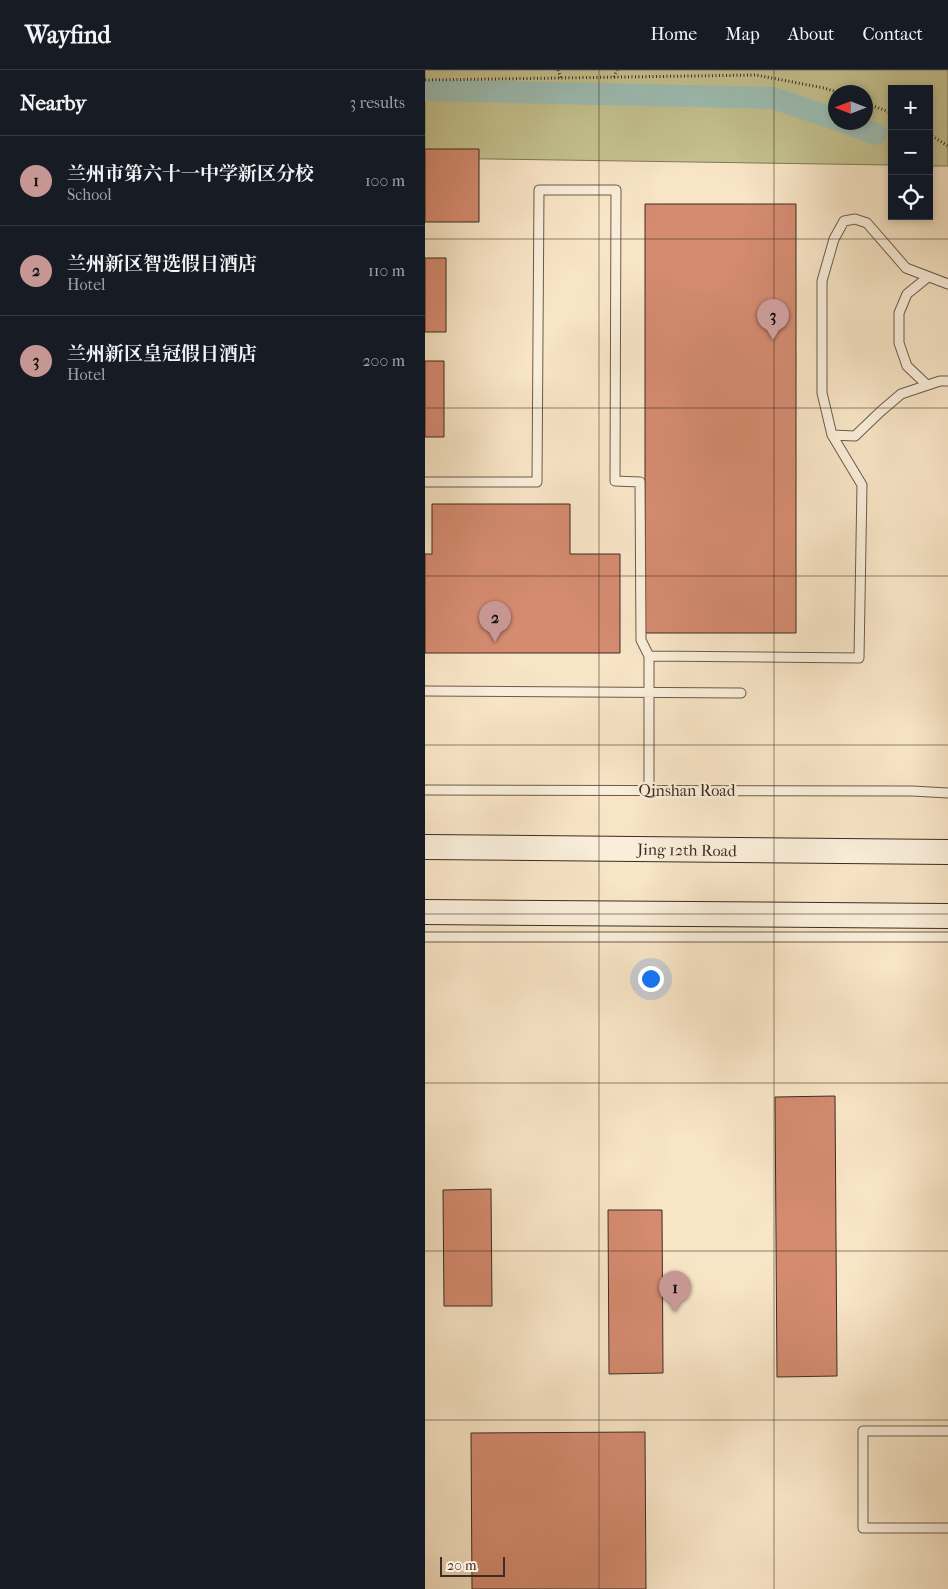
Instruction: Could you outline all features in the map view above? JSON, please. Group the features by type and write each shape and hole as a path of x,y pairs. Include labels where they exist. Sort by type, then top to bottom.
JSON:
{"street":[{"name":"Jing 12th Road","path":"425,847 948,852"},
{"path":"425,912 948,916"}],"lane":[{"path":"425,482 537,482 539,190 616,190 615,481 640,482 641,640 649,656 649,790"},
{"path":"649,656 859,658 862,485 833,435 822,393 822,281 834,239 844,221 855,219 867,223 906,268 948,284"},
{"path":"927,385 907,366 899,344 899,313 907,294 928,277"},
{"path":"833,435 855,436 901,394 940,381 948,381"},
{"path":"425,691 741,693"},
{"name":"Qinshan Road","path":"425,790 912,791 948,793"},
{"path":"425,937 948,937"},
{"path":"948,1431 863,1431 863,1528 948,1528"}],"path":[{"path":"558,70 561,78"},
{"path":"614,77 617,70"},
{"path":"425,80 756,75 828,89"},
{"path":"873,106 888,111"},
{"path":"933,137 948,146"}],"shaded area":[{"path":"425,70 948,70 948,166 933,166 933,85 888,85 888,165 425,158"}],"building":[{"path":"425,149 479,149 479,222 425,222"},
{"path":"645,204 796,204 796,633 645,633"},
{"path":"425,258 446,258 446,332 425,332"},
{"path":"425,361 444,361 444,437 425,437"},
{"path":"432,504 570,504 570,554 620,554 620,653 425,653 425,554 432,554"},
{"path":"835,1096 837,1376 777,1377 775,1097"},
{"path":"491,1189 492,1306 444,1306 443,1190"},
{"path":"608,1210 662,1210 663,1373 609,1374"},
{"path":"645,1432 646,1589 472,1589 471,1433"}],"waterway":[{"path":"425,90 773,98 828,117"},
{"path":"865,130 876,134"}],"place":[{"name":"兰州新区皇冠假日酒店","path":"773,340"},
{"name":"兰州新区智选假日酒店","path":"495,642"},
{"name":"兰州市第六十一中学新区分校","path":"675,1312"}]}
